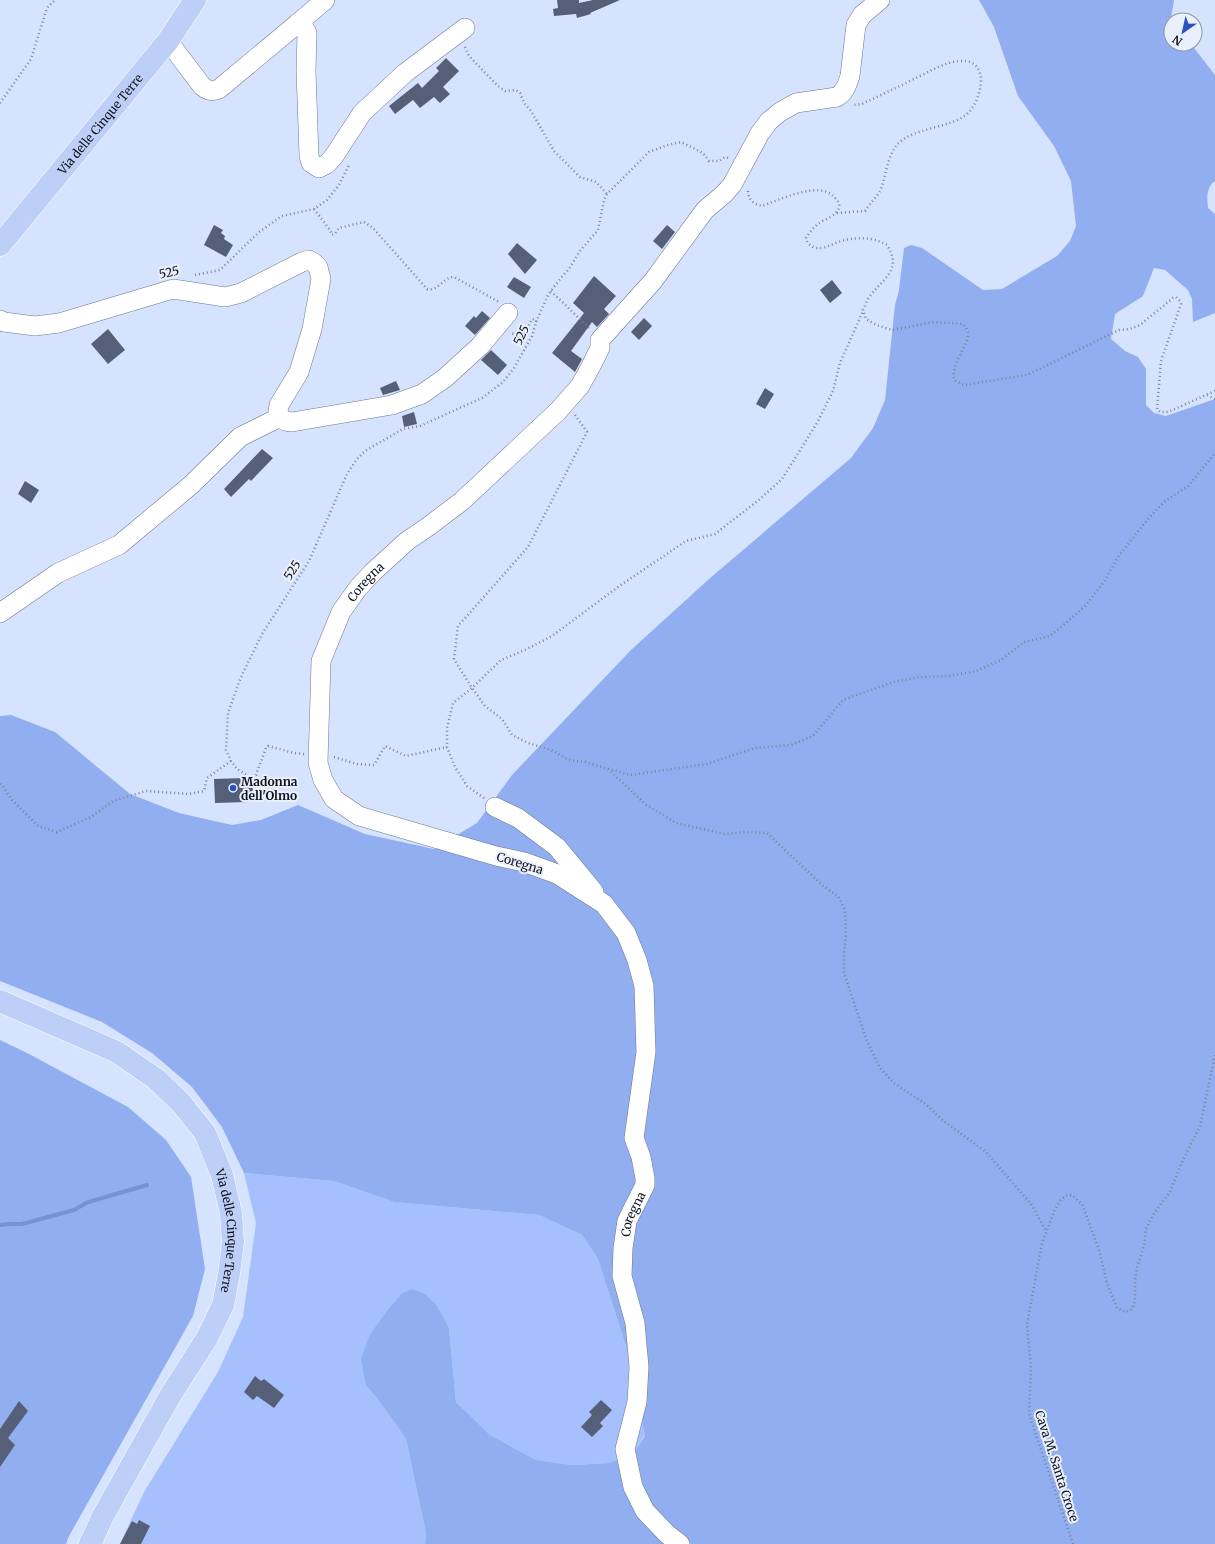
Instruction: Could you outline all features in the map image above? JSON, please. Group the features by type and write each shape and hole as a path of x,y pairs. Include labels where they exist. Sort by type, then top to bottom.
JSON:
{"main road":[{"name":"Via delle Cinque Terre","path":"0,245 168,41 195,0"},
{"name":"Via delle Cinque Terre","path":"0,1001 117,1052 156,1079 181,1103 205,1133 222,1175 231,1213 233,1242 223,1306 207,1338 170,1396 114,1496 90,1544"}],"street":[{"path":"168,41 202,86 207,90 214,91 219,89 326,0"},
{"path":"600,340 654,281 704,210 724,194 732,185 768,121 780,112 796,104 837,97 842,93 848,84 855,30 859,20 865,12 880,0"},
{"path":"297,24 304,28 307,33 306,71 309,156 311,163 319,168 327,164 334,156 362,113 405,73 462,30"},
{"path":"0,320 4,322 35,326 59,323 173,289 225,297 241,293 302,262 309,260 318,267 321,279 313,322 299,372 279,405 278,412 280,417 285,421 292,422 392,405 422,394 445,378 480,346 508,313"},
{"name":"Coregna","path":"600,340 600,348 590,368 580,386 566,402 462,501 407,541 373,572 358,588 341,612 321,661 318,763 323,780 334,799 359,816 496,856 524,862 557,874 604,904 626,933 637,960 644,986 646,1052 634,1137 645,1178 645,1185 627,1221 623,1248 622,1276 635,1323 639,1367 637,1402 624,1449 633,1487 645,1511 667,1534 680,1544"},
{"path":"0,613 58,573 119,545 191,485 240,437 280,417"},
{"path":"495,807 518,818 557,846 604,904"}],"path":[{"path":"0,103 31,60 47,8 55,0"},
{"path":"462,30 464,35 460,41 466,48 469,56 498,86 505,90 516,90 520,93 524,103 532,111 554,151 580,177 596,182 607,194"},
{"path":"836,213 865,211 879,192 893,149 900,142 915,133 956,120 966,115 977,100 981,79 975,63 966,60 956,61 932,70 862,104 854,106 837,97"},
{"path":"536,323 551,291 598,230 604,200 607,194 649,152 681,142 704,153 709,161 719,161 725,157 746,158"},
{"path":"495,807 467,786 455,767 447,747 447,728 453,703 472,688 501,660 552,636 618,587 686,540 715,534 782,480 817,423 833,391 840,363 867,299 890,274 893,267 892,257 887,245 872,239 856,238 844,240 820,248 814,248 809,245 806,238 809,233 818,224 836,213 840,208 839,202 831,193 825,190 804,191 762,206 751,201 748,196 750,187"},
{"name":"525","path":"189,277 220,270 259,232 282,216 314,209 330,230 332,235 338,228 364,222 368,224 426,289 435,289 450,277 454,276 497,300 504,306 508,313 509,332 520,337 524,335 529,321 534,318 536,323 532,336 514,368 503,382 482,398 420,426 403,429 365,451 357,459 347,474 309,561 262,634 240,677 228,712 226,750 231,761"},
{"path":"551,291 600,340"},
{"path":"863,310 866,319 876,325 892,330 934,322 962,324 966,327 968,339 956,362 953,375 954,380 964,385 1026,375 1119,330 1130,329 1140,325 1173,298 1178,298 1180,301 1180,309 1162,361 1157,409 1160,412 1168,412 1215,391"},
{"path":"1206,395 1215,399"},
{"path":"566,402 586,432 528,547 458,626 454,659 485,706 502,719 512,734 528,743 551,750 568,760 584,762 630,775 707,764 755,748 791,745 813,736 843,700 893,682 920,677 949,676 976,671 1001,660 1024,642 1050,636 1085,606 1104,582 1118,557 1148,519 1164,502 1188,486 1215,454"},
{"path":"0,784 12,800 38,826 57,832 91,817 113,801 146,791 189,794 204,791 207,778 231,761 237,769 250,777 253,777 256,775 268,746 294,753 334,757 357,764 374,765 385,746 406,756 447,747"},
{"path":"608,769 645,804 676,823 725,834 746,832 767,833 822,886 838,896 845,910 846,934 844,974 867,1041 880,1068 894,1083 927,1105 941,1119 986,1152 1031,1204 1047,1231"},
{"name":"Cava M. Santa Croce","path":"1073,1544 1029,1414 1031,1368 1027,1324 1042,1243 1061,1200 1069,1194 1072,1195 1082,1204 1099,1250 1107,1283 1117,1308 1126,1312 1132,1309 1135,1301 1135,1280 1137,1268 1144,1246 1146,1229 1153,1215 1170,1192 1181,1164 1200,1126 1215,1055"}],"shaded area":[{"path":"979,0 1174,0 1172,12 1163,12 1163,52 1197,52 1215,75 1215,181 1210,187 1207,196 1208,208 1215,214 1215,313 1193,322 1192,299 1188,290 1165,270 1154,268 1143,296 1115,314 1111,339 1125,351 1138,357 1146,369 1146,405 1154,413 1166,416 1215,399 1215,1544 425,1544 426,1533 406,1439 366,1385 361,1359 370,1334 401,1294 412,1289 425,1294 437,1306 449,1328 456,1402 490,1435 536,1460 572,1465 609,1463 633,1454 645,1436 632,1365 598,1259 582,1235 539,1215 394,1202 334,1181 244,1173 222,1127 192,1087 152,1053 102,1022 0,981 0,716 11,715 55,732 130,794 179,813 232,825 261,820 298,805 365,834 434,849 477,823 512,775 631,650 709,579 851,458 873,428 885,400 895,305 899,290 904,248 911,245 922,248 983,290 1002,289 1057,256 1070,241 1076,226 1071,181 1054,146 1018,96 994,27"},
{"path":"0,1040 128,1107 166,1140 191,1177 205,1269 193,1316 69,1536 66,1544 0,1544"},
{"path":"244,1173 334,1181 394,1202 539,1215 582,1235 598,1259 632,1365 645,1435 633,1454 609,1463 572,1465 536,1460 490,1435 456,1402 449,1328 401,1294 370,1334 366,1385 406,1439 426,1533 425,1544 120,1544 144,1492 218,1372 243,1317 256,1223"}],"building":[{"path":"557,0 579,0 579,3 593,0 620,0 590,13 591,14 577,18 576,14 554,16 553,9 558,8"},
{"path":"446,58 459,71 443,87 450,94 440,103 434,97 420,108 413,100 395,114 389,106 418,83 422,88 439,71 436,68"},
{"path":"214,225 223,230 221,233 225,236 224,239 233,245 226,257 204,245"},
{"path":"667,225 675,232 662,249 653,241"},
{"path":"517,243 537,260 525,274 508,254"},
{"path":"594,276 616,296 604,309 609,314 597,327 592,322 571,351 582,359 575,372 552,353 584,313 573,303"},
{"path":"514,277 531,287 524,298 507,287"},
{"path":"832,280 842,293 830,303 820,290"},
{"path":"482,311 490,318 475,335 465,326 474,316 476,318"},
{"path":"644,318 652,326 639,340 631,332"},
{"path":"108,329 125,350 108,364 91,344"},
{"path":"491,350 507,365 498,375 481,360"},
{"path":"396,381 400,390 383,395 380,388"},
{"path":"765,388 774,394 765,409 756,404"},
{"path":"414,412 417,424 404,427 402,416"},
{"path":"262,449 273,458 251,481 249,479 231,497 224,489"},
{"path":"25,481 39,490 31,503 18,494"},
{"name":"Madonna dell'Olmo","path":"244,778 252,786 253,790 246,798 247,802 215,803 214,779"},
{"path":"255,1376 261,1381 264,1379 284,1395 274,1408 257,1396 253,1400 244,1392"},
{"path":"601,1400 612,1410 600,1423 603,1426 592,1437 581,1427 592,1415 589,1412"},
{"path":"19,1401 28,1411 8,1438 15,1445 0,1467 0,1429"},
{"path":"139,1520 150,1526 141,1544 120,1544 132,1521 137,1524"}],"waterway":[{"path":"0,1225 22,1224 74,1210 86,1203 147,1185"}],"place":[{"name":"Madonna dell'Olmo","path":"233,788"}]}
